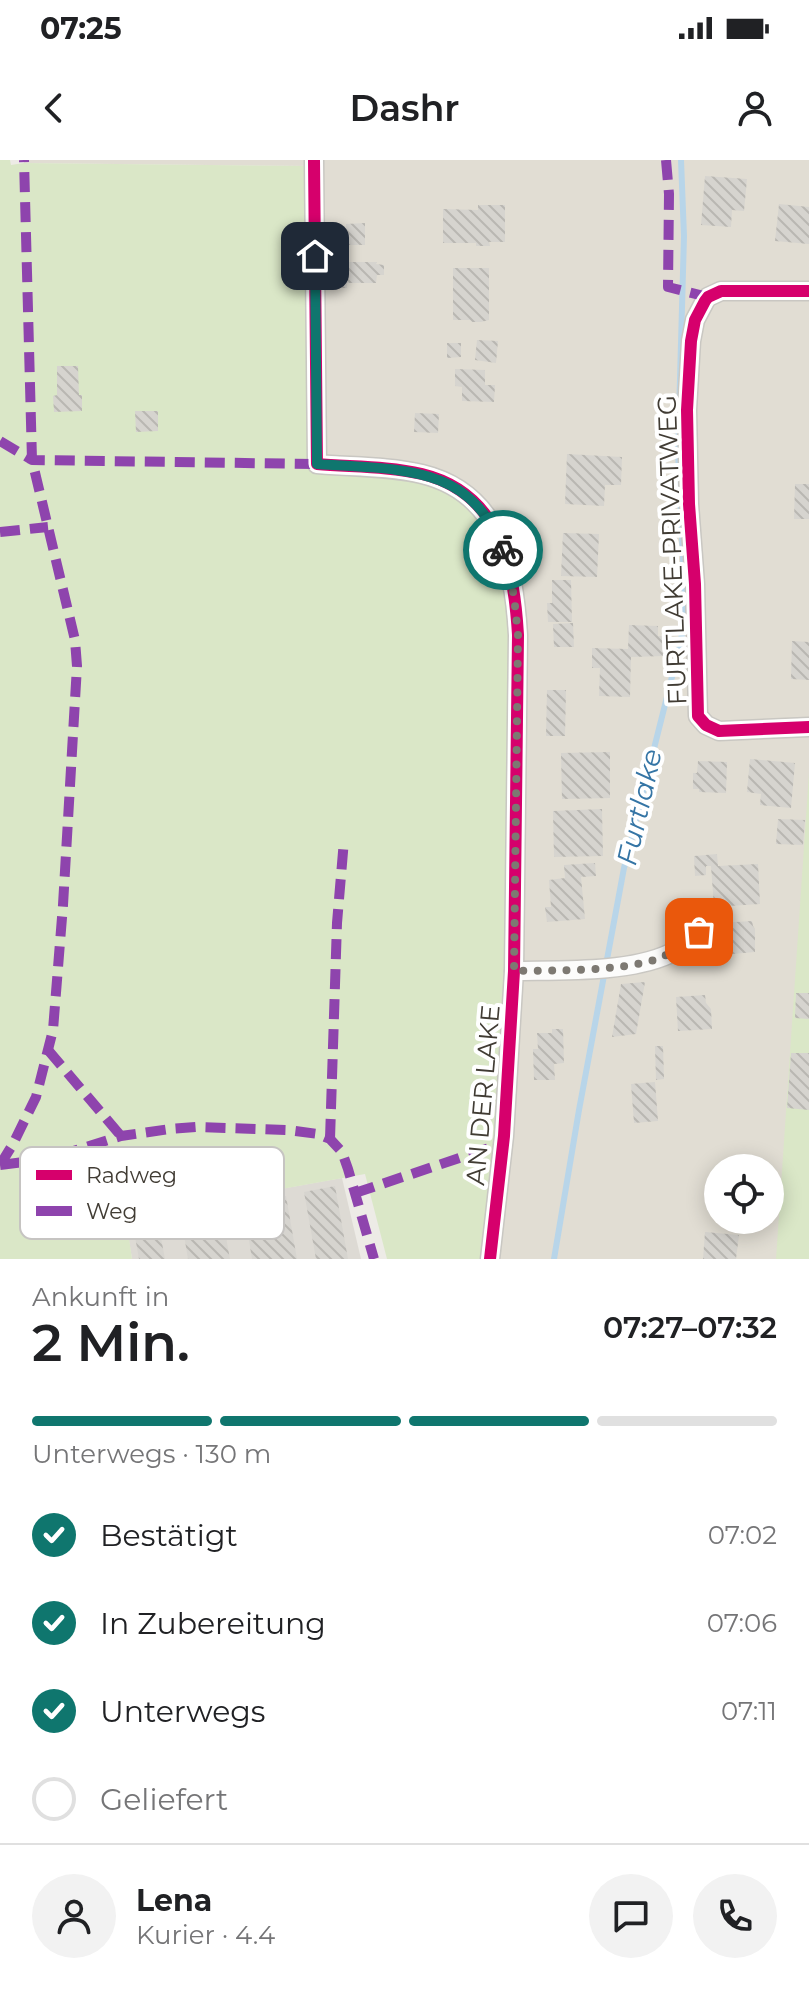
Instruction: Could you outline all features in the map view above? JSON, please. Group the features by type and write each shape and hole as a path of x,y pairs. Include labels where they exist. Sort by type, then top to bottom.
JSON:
{"street":[{"name":"AN DER LAKE","path":"314,160 317,464 403,471 431,477 476,502 493,524 506,556 514,596 518,635 514,971 506,1123 490,1259"},
{"name":"FURTLAKE-PRIVATWEG","path":"809,291 721,291 705,301 697,312 693,327 687,410 698,712 701,720 722,731 809,727"},
{"name":"AN DER LAKE","path":"514,971 619,966 659,958 679,948 699,932"}],"shaded area":[{"path":"24,160 809,160 809,1259 483,1259 508,730 403,479 317,473 314,166 24,163"},
{"path":"342,1178 361,1259 132,1259 129,1239 284,1239 284,1188"}],"green space":[{"path":"0,160 10,160 11,165 314,166 317,473 399,479 439,489 456,499 483,527 502,573 506,594 509,679 502,1060 497,1145 483,1259 387,1259 365,1174 284,1189 284,1147 20,1147 20,1239 129,1239 132,1259 0,1259"},
{"path":"809,773 809,1259 776,1259 778,1234 784,1234 783,1154"}],"building":[{"path":"705,176 747,179 744,211 732,210 731,227 701,225"},
{"path":"779,204 809,207 809,244 775,241"},
{"path":"478,205 505,205 505,242 489,242 490,246 443,243 443,209 478,210"},
{"path":"365,223 365,245 346,245 346,224"},
{"path":"335,262 377,262 384,265 384,275 377,275 376,283 347,283 347,288 335,288"},
{"path":"453,268 489,268 489,320 453,320"},
{"path":"477,340 498,341 496,363 475,360"},
{"path":"447,343 461,343 461,357 447,358"},
{"path":"57,366 78,366 82,411 54,412"},
{"path":"455,369 485,370 485,385 495,385 494,402 462,401 462,387 455,386"},
{"path":"135,411 158,411 158,431 136,432"},
{"path":"415,413 439,414 438,433 414,432"},
{"path":"567,454 622,457 621,485 605,485 604,506 565,504"},
{"path":"795,484 809,484 809,519 794,519"},
{"path":"563,533 599,534 597,577 561,576"},
{"path":"552,580 571,580 572,622 548,622 547,603 552,603"},
{"path":"573,623 574,647 554,647 553,624"},
{"path":"629,625 658,626 658,636 665,636 664,656 631,657 630,697 599,696 600,668 592,668 592,648 628,649"},
{"path":"792,641 809,642 809,680 791,679"},
{"path":"547,690 566,690 565,736 546,736"},
{"path":"610,752 610,798 562,799 561,753"},
{"path":"750,759 795,763 791,808 760,805 761,794 747,792"},
{"path":"698,761 727,762 726,793 693,789 693,773 697,773"},
{"path":"602,809 603,856 554,857 553,811"},
{"path":"778,819 805,820 803,845 776,844"},
{"path":"717,854 718,866 758,864 760,904 714,907 711,866 706,866 706,875 695,876 694,856"},
{"path":"595,863 596,876 581,877 585,919 547,922 545,907 551,907 549,880 565,878 564,865"},
{"path":"752,921 755,952 721,955 719,923"},
{"path":"645,982 636,1034 612,1037 621,984"},
{"path":"796,993 809,993 809,1019 795,1018"},
{"path":"705,995 711,1009 712,1029 678,1031 676,997"},
{"path":"552,1029 563,1029 564,1063 554,1064 555,1080 534,1080 533,1049 538,1049 537,1033 552,1033"},
{"path":"655,1046 663,1046 664,1079 656,1080"},
{"path":"791,1053 809,1053 809,1110 787,1108"},
{"path":"655,1082 658,1121 634,1123 631,1084"},
{"path":"335,1186 348,1259 316,1259 304,1192"},
{"path":"284,1196 297,1259 252,1259 249,1239 284,1239"},
{"path":"705,1234 739,1235 736,1259 703,1259"},
{"path":"135,1239 161,1239 165,1259 139,1259"},
{"path":"185,1239 226,1239 230,1259 188,1259"}],"waterway":[{"name":"Furtlake","path":"554,1259 624,868 685,617 678,451 684,236 681,160"}],"marked path":[{"path":"0,1165 36,1097 53,1030 77,666 75,640 32,460 24,160"},
{"path":"666,160 669,194 668,287 708,297"},
{"path":"0,441 32,460 317,464"},
{"path":"0,532 48,527"},
{"path":"330,1139 337,923 344,840"},
{"path":"48,1050 121,1136"},
{"path":"86,1147 121,1136 196,1127 318,1134 330,1139 342,1152 374,1259"},
{"path":"355,1193 504,1143"},
{"path":"0,1165 20,1162"}],"cycle path":[{"path":"314,160 317,464 409,471 448,484 469,497 486,515 498,535 512,583 518,635 514,971 504,1136 490,1259"},
{"path":"809,291 721,291 708,297 695,320 691,341 687,410 698,716 706,725 719,731 809,727"}],"way so far":[{"path":"503,550 514,596 518,635 514,971 647,962 679,948 699,932"}],"route":[{"path":"315,256 317,464 403,471 450,485 476,502 485,513 503,550"}]}
